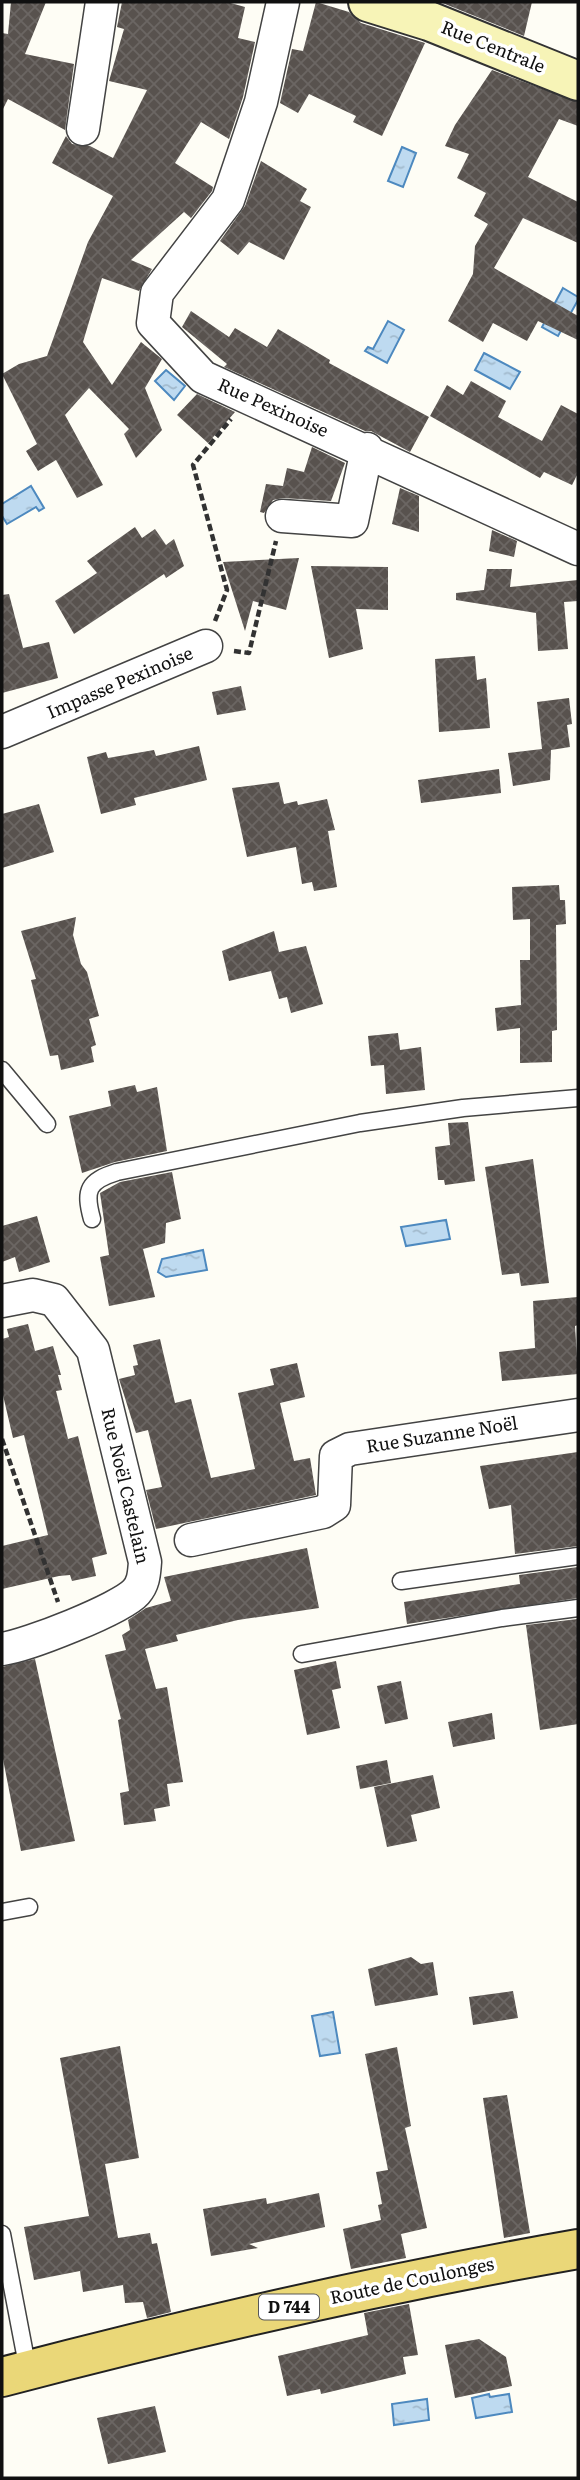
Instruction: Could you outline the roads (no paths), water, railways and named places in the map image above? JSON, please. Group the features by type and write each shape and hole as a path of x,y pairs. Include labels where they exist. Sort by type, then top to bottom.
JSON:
{"main road":[{"name":"Route de Coulonges","path":"15,2373 415,2278 578,2249"}],"street":[{"path":"83,129 102,2"},
{"name":"Rue Pexinoise","path":"283,2 261,102 228,200 157,293 153,323 203,377 366,449 578,549"},
{"name":"Rue Centrale","path":"368,2 429,21 578,81"},
{"path":"282,516 352,521 366,449"},
{"name":"Impasse Pexinoise","path":"2,732 206,646"},
{"name":"Rue Noël Castelain","path":"2,1301 24,1296 47,1297 61,1307 93,1350 145,1562 144,1579 136,1592 117,1606 2,1649"},
{"name":"Rue Suzanne Noël","path":"191,1540 323,1512 334,1504 336,1456 350,1449 578,1415"}],"lane":[{"path":"2,1070 47,1124"},
{"path":"92,1219 88,1196 91,1186 99,1178 117,1172 360,1123 463,1108 578,1098"},
{"path":"401,1581 578,1556"},
{"path":"302,1654 502,1618 578,1608"},
{"path":"2,1912 29,1906"},
{"path":"2,2234 15,2373"}],"water":[{"path":"402,147 416,153 403,187 388,181"},
{"path":"563,288 578,297 578,300 558,336 542,327"},
{"path":"388,321 404,330 387,363 365,351 368,347 373,349"},
{"path":"484,353 520,372 510,389 475,370"},
{"path":"166,370 185,386 174,400 155,381"},
{"path":"31,486 44,508 39,511 36,507 7,524 2,516 2,504"},
{"path":"446,1220 450,1239 406,1246 401,1227"},
{"path":"203,1250 207,1270 166,1277 158,1272 162,1259"},
{"path":"333,2012 340,2053 320,2056 312,2016"},
{"path":"489,2394 490,2397 509,2394 512,2412 476,2418 472,2398"},
{"path":"427,2399 429,2420 394,2425 392,2404"}]}
